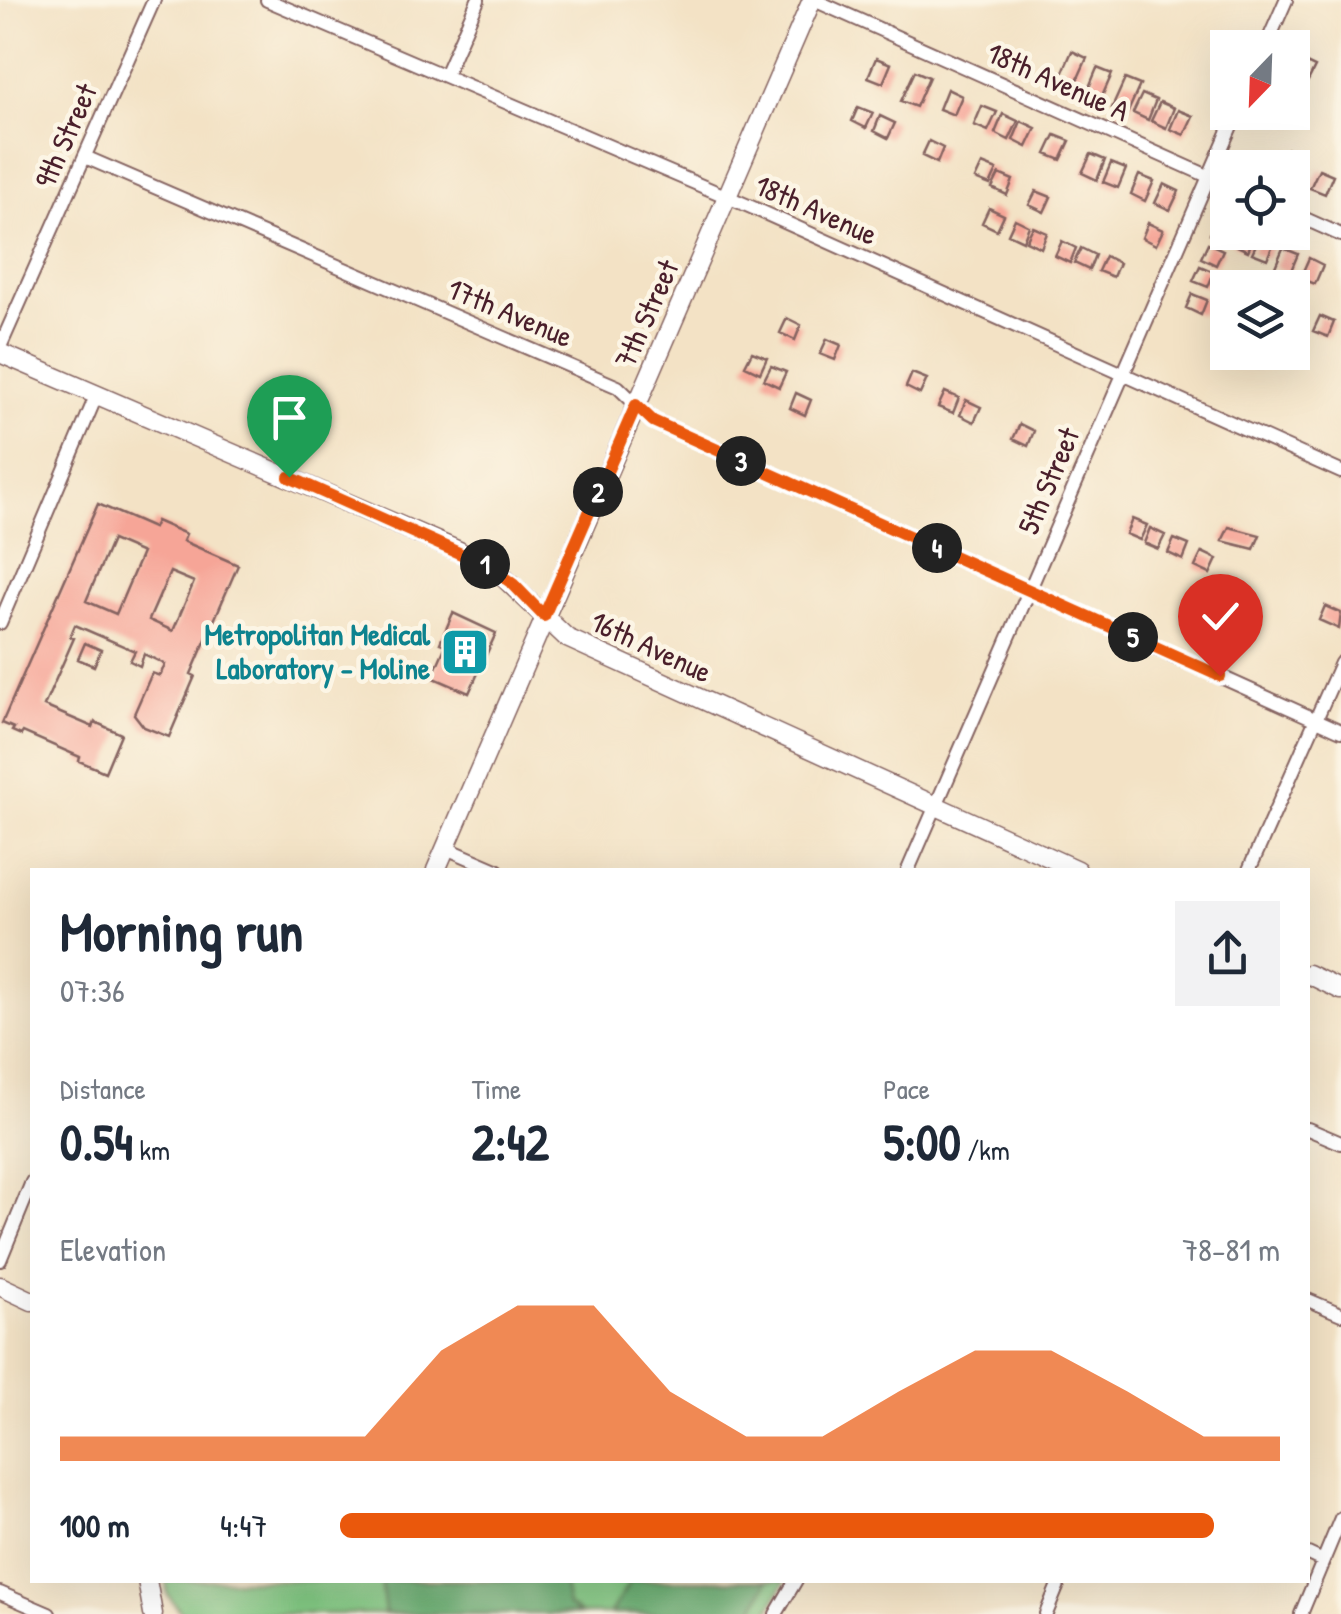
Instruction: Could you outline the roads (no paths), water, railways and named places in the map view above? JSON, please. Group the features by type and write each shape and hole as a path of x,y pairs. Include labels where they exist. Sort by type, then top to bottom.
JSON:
{"street":[{"name":"9th Street","path":"0,350 154,0"},
{"name":"18th Avenue","path":"268,0 728,198 1341,472"},
{"path":"445,75 478,0"},
{"name":"18th Avenue A","path":"813,0 1209,176"},
{"name":"7th Street","path":"437,868 813,0"},
{"path":"1273,30 1286,0"},
{"name":"5th Street","path":"909,868 1229,130"},
{"name":"17th Avenue","path":"85,156 618,387 653,421 1341,731"},
{"path":"1310,222 1341,235"},
{"name":"16th Avenue","path":"0,350 473,558 502,576 567,638 1073,868"},
{"path":"0,623 97,394"},
{"path":"1250,868 1341,663"},
{"path":"446,848 492,868"},
{"path":"1310,979 1341,990"},
{"path":"1310,1130 1341,1144"},
{"path":"0,1260 30,1187"},
{"path":"0,1286 30,1300"},
{"path":"1310,1301 1341,1314"},
{"path":"1301,1614 1341,1518"},
{"path":"1310,1555 1323,1561"},
{"path":"148,1583 153,1614"},
{"path":"776,1614 794,1583"},
{"path":"1046,1614 1059,1583"},
{"path":"0,1593 48,1614"}],"place":[{"name":"Metropolitan Medical Laboratory - Moline","path":"465,652"}]}
